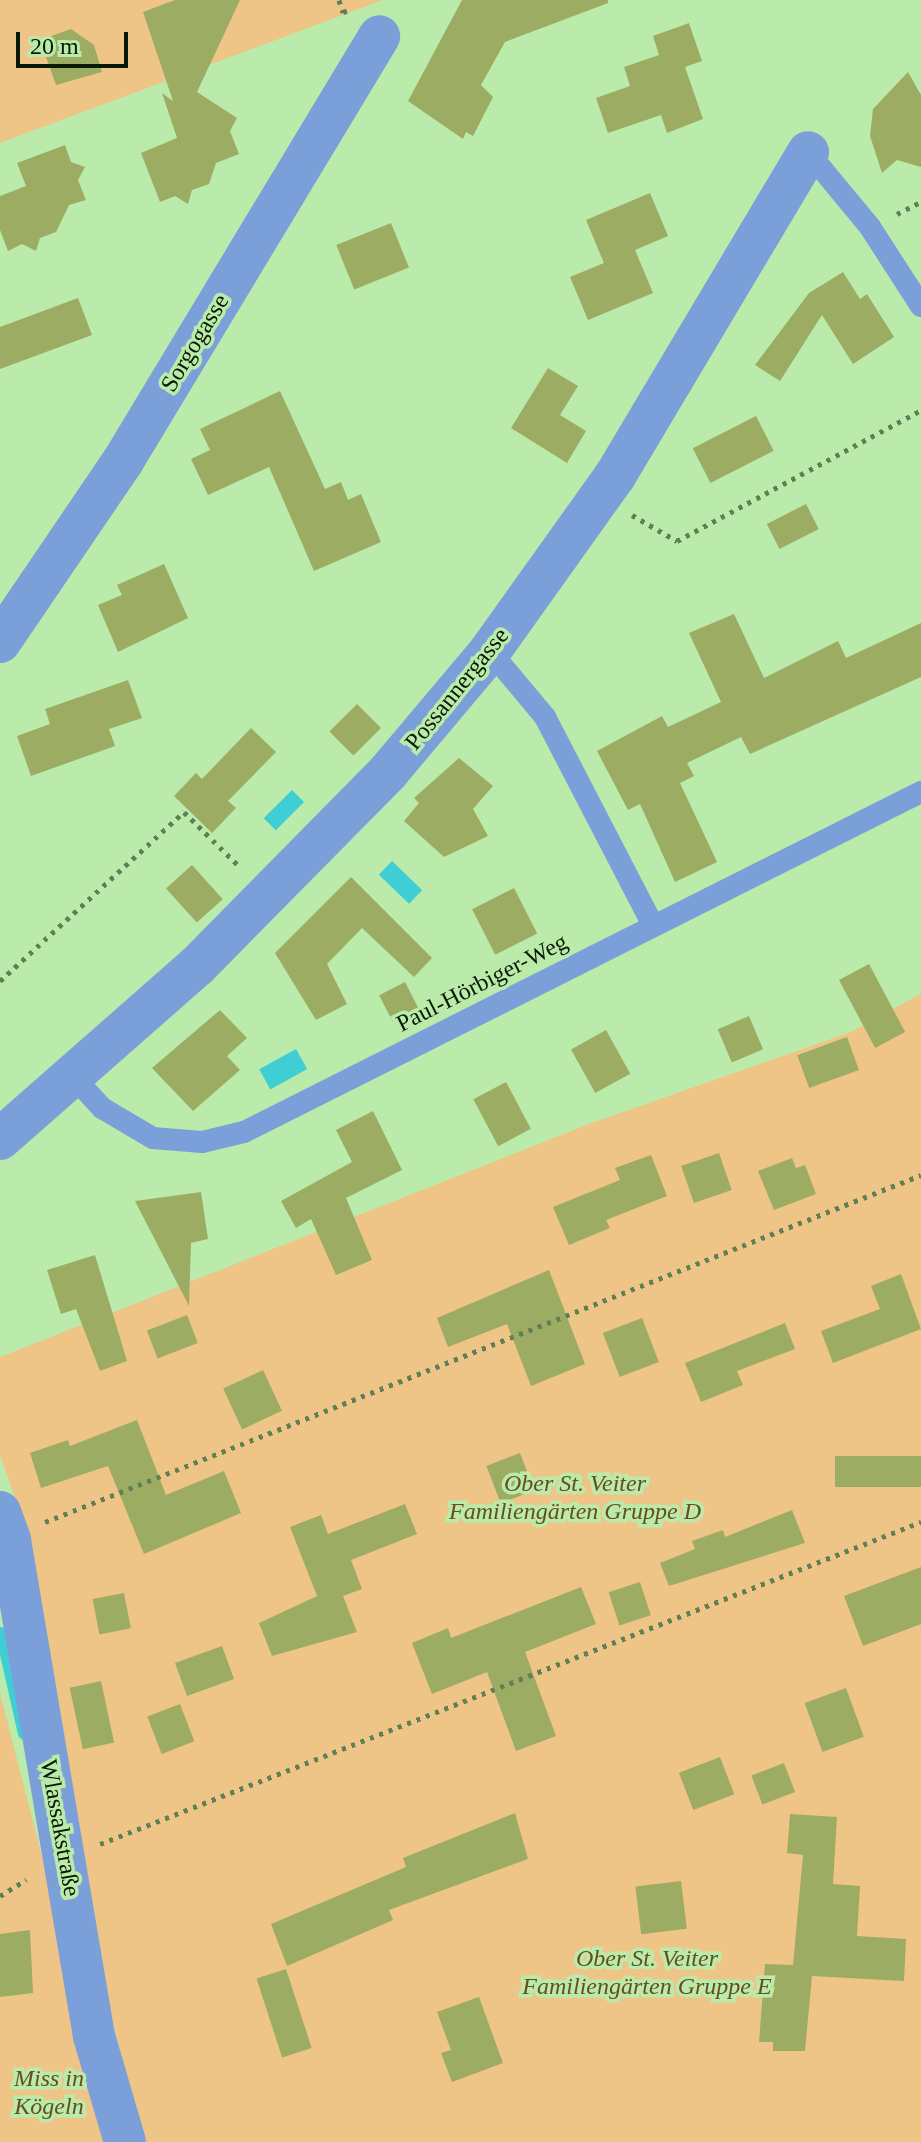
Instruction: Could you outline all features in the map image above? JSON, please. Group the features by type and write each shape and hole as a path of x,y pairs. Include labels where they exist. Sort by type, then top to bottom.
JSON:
{"street":[{"name":"Sorgogasse","path":"0,642 123,461 379,36"},
{"name":"Possannergasse","path":"0,1139 197,966 389,771 490,651 600,496 808,152"},
{"name":"Wlassakstraße","path":"5,1526 66,1857 94,2036 125,2142"}],"lane":[{"path":"808,152 870,227 921,306"},
{"path":"490,651 545,717 653,925"},
{"name":"Paul-Hörbiger-Weg","path":"71,1074 129,1128 176,1141 224,1139 921,792"}],"path":[{"path":"600,496 677,541 921,410"},
{"path":"0,981 184,812 267,894"},
{"path":"5,1526 921,1175"},
{"path":"66,1857 921,1522"}],"green space":[{"path":"0,0 383,0 0,143"},
{"name":"Ober St. Veiter Familiengärten Gruppe D","path":"921,994 921,2142 144,2142 112,2019 26,1529 0,1455 0,1357 589,1124 851,1032"},
{"name":"Miss in Kögeln","path":"0,1693 45,1868 111,2142 0,2142"}],"water":[{"path":"292,790 304,802 276,830 264,818"},
{"path":"392,861 422,890 409,904 379,875"},
{"path":"296,1049 307,1069 270,1089 259,1069"}],"building":[{"path":"175,0 240,0 197,92 237,118 230,131 239,154 216,163 209,184 192,190 188,204 175,196 160,202 141,153 177,138 162,93 173,101 143,12"},
{"path":"462,0 608,0 608,3 505,42 481,85 493,97 473,136 466,132 463,139 408,101"},
{"path":"689,23 702,61 685,67 703,119 667,133 661,115 608,133 596,98 630,86 624,67 659,55 653,36"},
{"path":"71,29 94,45 102,72 56,85 40,40"},
{"path":"908,72 921,95 921,167 897,160 882,173 870,136 873,109"},
{"path":"65,145 71,162 85,167 78,180 86,200 69,205 56,232 40,238 36,251 22,244 8,251 0,230 0,196 26,186 17,163"},
{"path":"650,193 668,236 635,250 653,293 588,320 570,277 604,263 586,220"},
{"path":"391,223 409,268 354,290 336,245"},
{"path":"843,272 860,299 867,294 894,337 853,364 822,315 780,381 755,365 809,293"},
{"path":"78,298 92,335 0,369 0,327"},
{"path":"548,368 578,386 560,415 586,431 567,463 511,428"},
{"path":"280,391 325,489 341,482 348,500 361,494 381,542 314,571 269,467 208,495 191,459 210,450 200,429"},
{"path":"756,416 774,451 710,483 693,448"},
{"path":"806,504 819,529 780,549 767,524"},
{"path":"164,564 188,618 118,652 98,605 122,595 117,585"},
{"path":"734,614 764,678 838,641 846,658 921,623 921,677 750,754 741,737 687,763 694,776 680,783 717,862 675,882 640,804 628,810 597,751 662,716 668,727 721,702 689,633"},
{"path":"128,680 142,718 109,729 115,746 31,776 17,736 50,724 45,709"},
{"path":"357,704 381,728 353,756 329,732"},
{"path":"251,728 276,752 228,801 236,808 212,833 174,796 196,773 202,779"},
{"path":"459,758 493,786 473,809 488,836 444,857 404,821 419,803 414,798"},
{"path":"192,865 223,899 197,923 166,888"},
{"path":"351,877 432,958 414,977 362,928 327,964 347,1004 316,1020 275,953"},
{"path":"514,888 537,933 495,955 472,909"},
{"path":"869,964 905,1032 875,1048 839,980"},
{"path":"405,982 419,1009 393,1022 379,995"},
{"path":"220,1010 247,1038 227,1056 240,1070 193,1111 152,1068"},
{"path":"749,1016 763,1049 732,1062 718,1029"},
{"path":"606,1030 630,1074 595,1093 571,1049"},
{"path":"847,1037 859,1070 809,1088 797,1055"},
{"path":"506,1082 531,1129 498,1146 473,1099"},
{"path":"373,1111 402,1170 346,1198 372,1260 336,1275 311,1219 296,1228 281,1201 352,1162 336,1130"},
{"path":"719,1153 732,1190 694,1203 681,1166"},
{"path":"651,1155 667,1196 606,1220 610,1228 569,1245 553,1207 620,1180 615,1168"},
{"path":"792,1158 796,1168 805,1165 816,1194 774,1210 758,1171"},
{"path":"201,1192 208,1239 191,1243 189,1306 135,1201"},
{"path":"95,1255 127,1361 100,1371 76,1309 61,1314 47,1270"},
{"path":"549,1270 585,1364 531,1386 507,1324 448,1347 437,1318"},
{"path":"901,1274 921,1329 833,1363 821,1331 880,1309 871,1286"},
{"path":"187,1315 198,1343 158,1358 147,1330"},
{"path":"642,1318 659,1362 620,1377 603,1333"},
{"path":"785,1323 795,1349 737,1371 743,1385 701,1402 685,1363"},
{"path":"263,1370 282,1411 242,1429 223,1389"},
{"path":"137,1420 166,1495 224,1471 241,1513 144,1554 108,1466 41,1488 30,1453 68,1440 70,1446"},
{"path":"520,1453 534,1490 501,1503 486,1466"},
{"path":"835,1456 921,1456 921,1487 835,1487"},
{"path":"405,1504 417,1534 351,1560 362,1589 343,1596 357,1632 272,1656 259,1623 317,1596 290,1527 321,1515 328,1534"},
{"path":"792,1510 805,1543 669,1586 660,1563 695,1549 692,1541 723,1530 725,1537"},
{"path":"921,1567 921,1624 863,1646 844,1596"},
{"path":"640,1582 651,1615 619,1625 609,1592"},
{"path":"581,1587 596,1624 525,1652 556,1736 516,1751 487,1672 432,1694 412,1643 448,1628 451,1638"},
{"path":"124,1593 131,1628 99,1634 93,1599"},
{"path":"222,1646 234,1679 187,1696 175,1663"},
{"path":"101,1681 114,1743 83,1749 70,1688"},
{"path":"846,1688 864,1737 822,1752 805,1703"},
{"path":"180,1704 194,1741 162,1754 147,1717"},
{"path":"720,1757 734,1794 693,1810 679,1773"},
{"path":"784,1763 795,1792 762,1804 751,1776"},
{"path":"515,1813 528,1859 389,1910 393,1920 287,1966 271,1924 406,1867 403,1858"},
{"path":"790,1814 837,1817 833,1884 860,1886 857,1936 906,1939 904,1981 812,1976 805,2051 773,2051 773,2042 759,2042 765,1964 793,1965 803,1855 787,1853"},
{"path":"681,1881 687,1929 641,1934 635,1887"},
{"path":"30,1930 33,1993 0,1997 0,1934"},
{"path":"286,1969 312,2048 282,2058 257,1979"},
{"path":"479,1997 503,2063 452,2082 441,2053 451,2050 437,2012"}],"waterway":[{"path":"0,1632 23,1733"}],"park label":[{"name":"Ober St. Veiter Familiengärten Gruppe E","path":"647,1973"}]}
